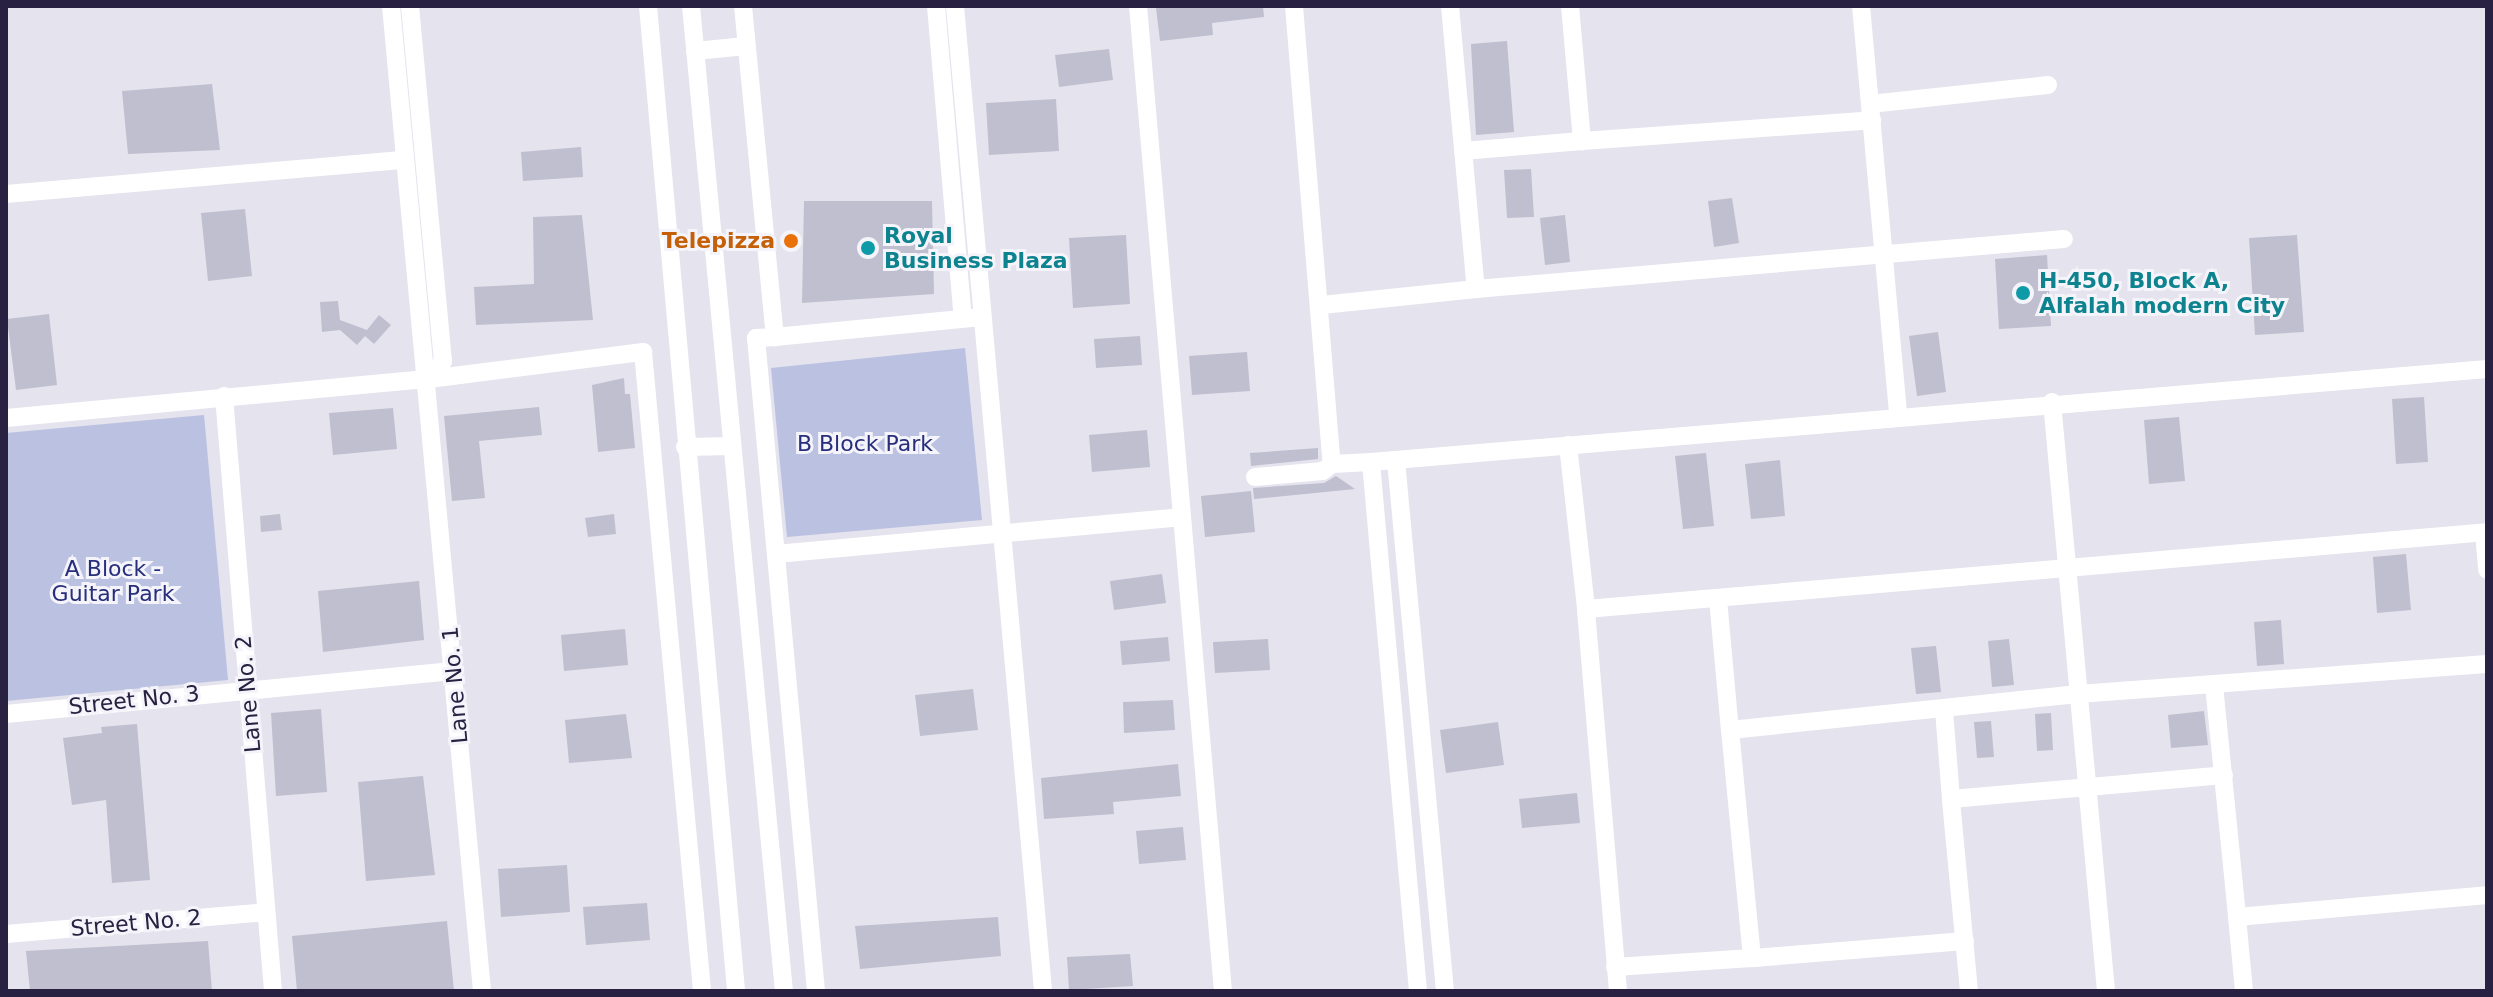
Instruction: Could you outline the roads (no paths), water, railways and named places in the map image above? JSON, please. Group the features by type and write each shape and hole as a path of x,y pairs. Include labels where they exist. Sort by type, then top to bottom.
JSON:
{"street":[{"name":"Lane No. 1","path":"391,6 423,360 429,379 482,991"},
{"path":"410,6 443,361 429,379"},
{"path":"648,6 736,991"},
{"path":"691,6 784,991"},
{"path":"743,6 775,337"},
{"path":"936,6 1000,534 1043,991"},
{"path":"955,6 972,318"},
{"path":"1138,6 1223,991"},
{"path":"1294,6 1322,305 1332,464"},
{"path":"1450,6 1476,289"},
{"path":"1570,6 1582,141"},
{"path":"1861,6 1898,415"},
{"path":"695,51 746,46"},
{"path":"1463,151 1871,112 2048,85"},
{"path":"6,194 405,160"},
{"path":"1322,305 2064,239"},
{"path":"816,991 756,338 972,318"},
{"path":"6,418 429,379 643,352 702,991"},
{"path":"1255,477 1323,471 1332,464 2052,402 2487,369"},
{"name":"Lane No. 2","path":"224,396 273,991"},
{"path":"2052,402 2106,991"},
{"path":"1568,445 1586,609 1618,991"},
{"path":"685,447 732,446"},
{"path":"1396,460 1445,991"},
{"path":"1371,462 1418,991"},
{"path":"776,554 1180,517"},
{"path":"1586,609 2485,532 2487,570"},
{"path":"1718,599 1752,958"},
{"path":"1730,730 2078,694 2487,664"},
{"name":"Street No. 3","path":"6,714 247,688 453,671"},
{"path":"2214,685 2244,991"},
{"path":"1944,710 1969,991"},
{"path":"1951,799 2224,775"},
{"path":"2237,917 2487,895"},
{"name":"Street No. 2","path":"6,934 266,912"},
{"path":"1615,967 1965,941"}],"place":[{"name":"Telepizza","path":"791,241"},
{"name":"Royal Business Plaza","path":"868,248"},
{"name":"H-450, Block A, Alfalah modern City","path":"2023,293"}],"park label":[{"name":"B Block Park","path":"865,444"},
{"name":"A Block - Guitar Park","path":"113,580"}]}
